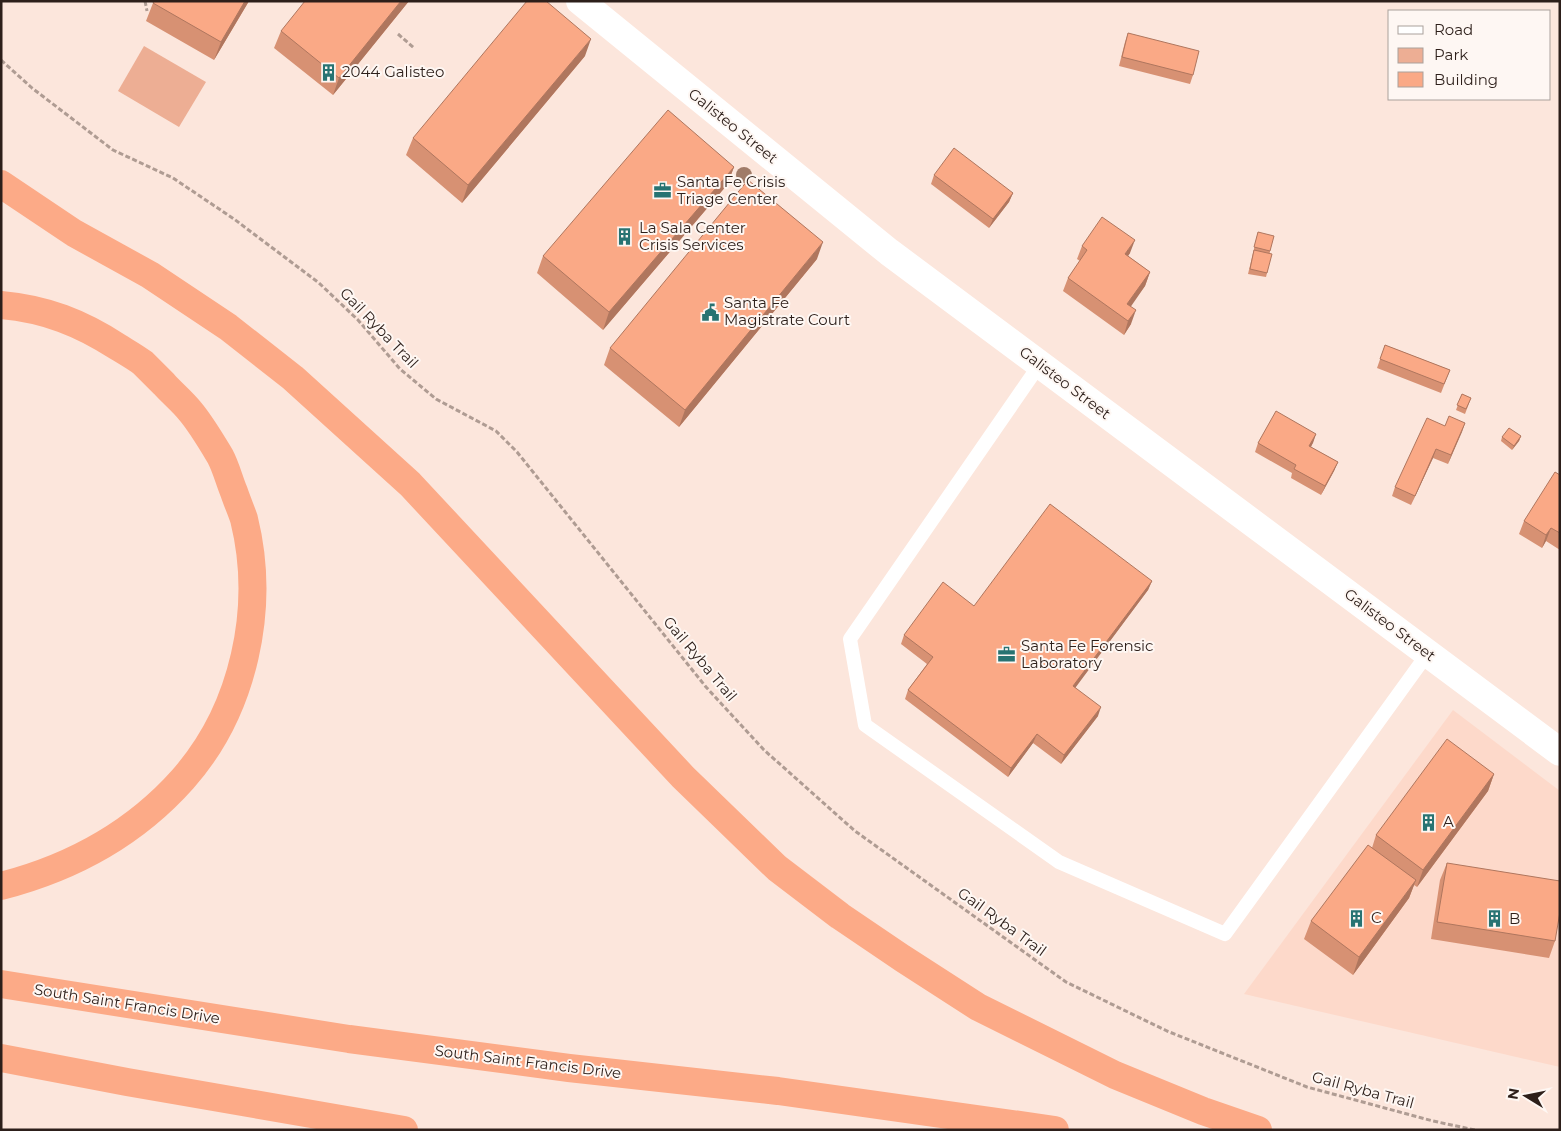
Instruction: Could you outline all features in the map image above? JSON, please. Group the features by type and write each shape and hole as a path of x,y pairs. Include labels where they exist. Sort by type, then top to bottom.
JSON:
{"highway":[{"path":"1,184 74,233 150,275 228,327 293,378 410,484 683,777 777,868 840,916 978,1007 1116,1074 1203,1111 1258,1130"},
{"path":"1,205 74,233"},
{"path":"1,305 16,306 57,316 92,330 142,362 191,411 221,458 244,518 252,580 246,652 231,702 220,725 183,779 145,815 111,839 74,861 28,879 1,886"},
{"name":"South Saint Francis Drive","path":"1,984 349,1038 569,1068 778,1091 1055,1130"},
{"path":"1,1058 404,1130"}],"street":[{"name":"Galisteo Street","path":"580,1 889,252 1560,752"}],"lane":[{"path":"1040,364 850,639 865,726 1059,862 1225,934 1428,653"}],"path":[{"path":"145,1 148,12"},
{"path":"398,34 414,48"},
{"name":"Gail Ryba Trail","path":"1,60 32,88 113,150 173,178 234,219 319,283 358,320 400,369 429,393 496,431 517,452 706,687 764,750 855,831 1066,982 1166,1032 1307,1087 1433,1121 1475,1130"}],"shaded area":[{"path":"1453,710 1560,791 1560,1067 1244,994"}],"green space":[{"path":"144,46 206,82 179,127 118,91"}],"building":[{"path":"154,1 245,1 221,42 153,3"},
{"name":"2044 Galisteo","path":"305,1 401,1 339,78 281,31"},
{"path":"527,1 546,1 591,39 468,185 413,138"},
{"path":"1128,33 1199,51 1193,75 1122,57"},
{"name":"La Sala Center Crisis Services","path":"668,110 734,167 609,312 543,256"},
{"path":"954,148 1013,193 993,219 934,175"},
{"name":"Santa Fe Magistrate Court","path":"748,180 823,242 685,410 610,348"},
{"path":"1102,217 1135,240 1125,254 1150,272 1127,304 1136,310 1128,321 1068,278 1087,250 1082,246"},
{"path":"1258,232 1274,236 1270,251 1254,247"},
{"path":"1254,250 1272,254 1267,273 1250,269"},
{"path":"1385,345 1450,370 1444,384 1380,359"},
{"path":"1462,394 1471,398 1466,409 1457,405"},
{"path":"1276,411 1316,434 1309,446 1338,462 1325,486 1294,469 1296,465 1258,443"},
{"path":"1449,416 1465,423 1451,455 1436,449 1415,496 1395,487 1427,418 1445,426"},
{"path":"1509,428 1521,436 1514,446 1502,437"},
{"path":"1555,472 1560,475 1560,533 1551,528 1546,535 1524,521"},
{"name":"Santa Fe Forensic Laboratory","path":"1050,504 1152,581 1073,686 1101,707 1064,755 1037,734 1011,768 908,690 933,657 904,635 943,582 974,606"},
{"name":"A","path":"1447,739 1494,774 1423,870 1376,835"},
{"name":"C","path":"1368,845 1416,880 1359,957 1311,921"},
{"name":"B","path":"1447,863 1560,881 1560,912 1555,941 1437,922"}],"place":[{"name":"2044 Galisteo","path":"328,72"},
{"name":"Santa Fe Crisis Triage Center","path":"663,191"},
{"name":"La Sala Center Crisis Services","path":"625,237"},
{"name":"Santa Fe Magistrate Court","path":"710,312"},
{"name":"Santa Fe Forensic Laboratory","path":"1007,655"},
{"name":"A","path":"1429,822"},
{"name":"C","path":"1357,918"},
{"name":"B","path":"1495,919"}]}
